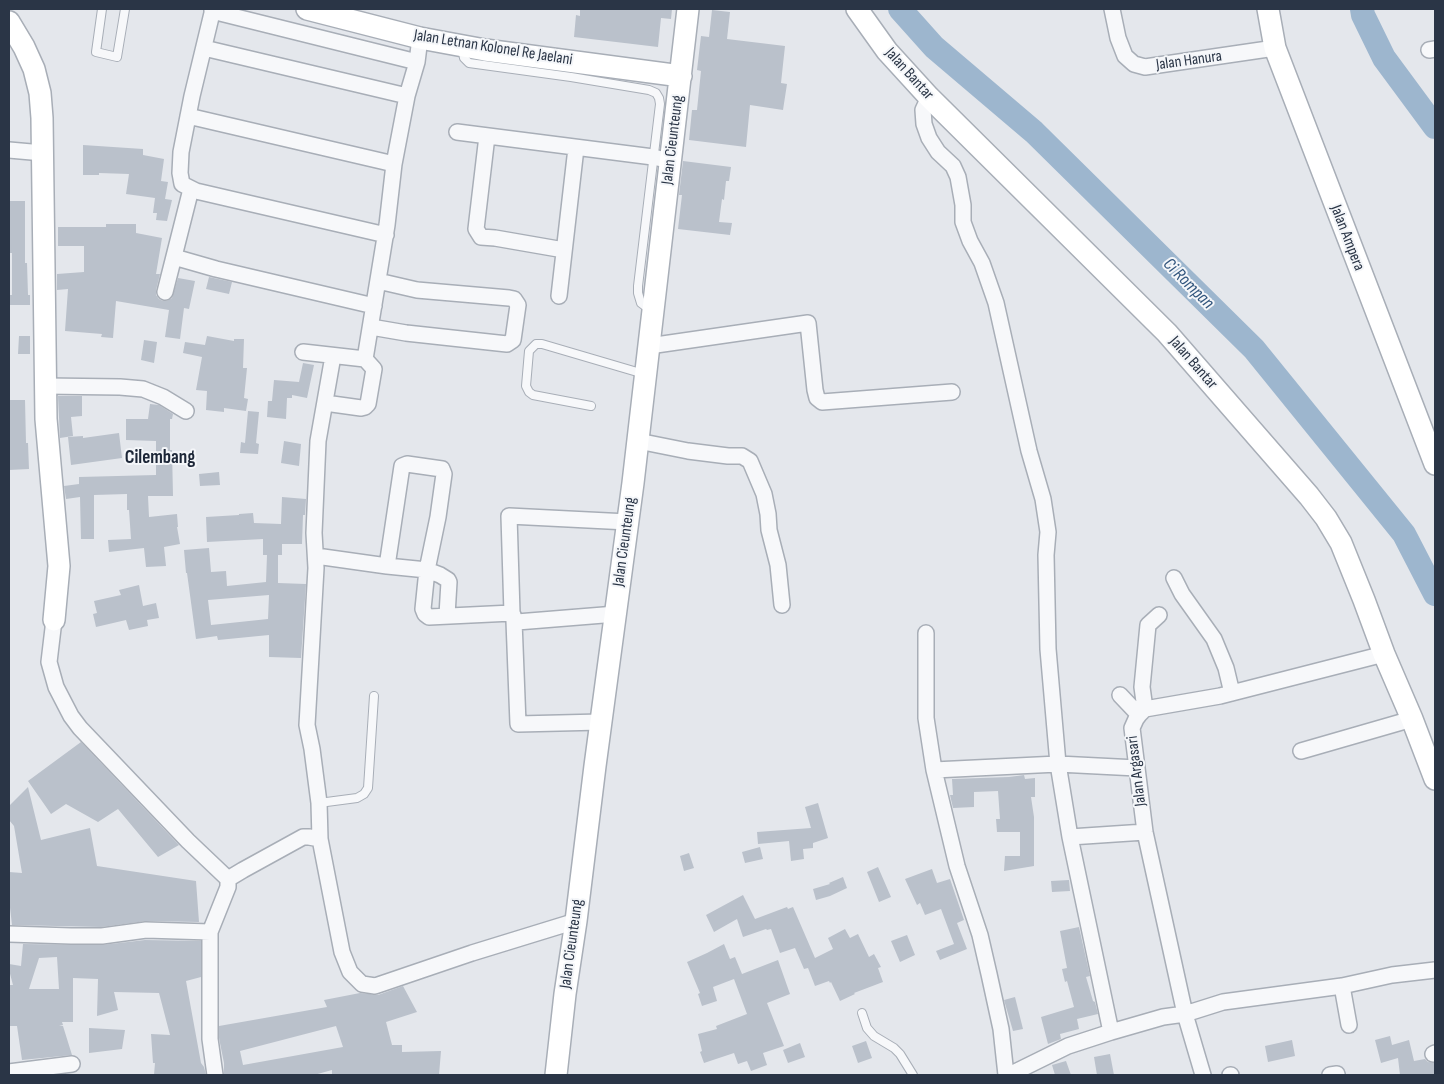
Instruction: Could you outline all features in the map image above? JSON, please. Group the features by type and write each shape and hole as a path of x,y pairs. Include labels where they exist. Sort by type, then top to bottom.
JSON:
{"street":[{"name":"Jalan Letnan Kolonel Re Jaelani","path":"307,9 420,38 494,52 681,76"},
{"name":"Jalan Cieunteung","path":"556,1075 654,308 662,159 681,76 688,9"},
{"name":"Jalan Bantar","path":"857,9 887,51 929,97 1167,333 1326,518 1341,544 1435,779"},
{"name":"Jalan Hanura","path":"1112,9 1118,38 1126,56 1134,64 1146,67 1275,48"},
{"name":"Jalan Ampera","path":"1268,9 1275,48 1435,464"},
{"path":"386,235 196,191 182,184 180,173 181,152 213,10 416,62"},
{"path":"9,22 34,69 40,92 42,118 46,419 59,566 49,662 56,688 71,716 80,728 181,834 228,879 228,887 210,932 210,1039 215,1075"},
{"path":"365,359 386,235 394,164 420,38"},
{"path":"204,48 407,96"},
{"path":"929,97 923,110 924,124 929,138 938,152 953,166 958,177 964,205 963,222 970,241 982,262 996,303 1029,451 1043,498 1048,532 1046,555 1048,648 1058,764 1070,837 1111,1032"},
{"path":"188,116 394,164"},
{"path":"457,132 662,159"},
{"path":"486,136 476,230 481,237 564,250"},
{"path":"559,296 576,148"},
{"path":"9,150 43,154"},
{"path":"165,292 192,189"},
{"path":"174,257 216,269 374,306"},
{"path":"371,327 406,333 507,344 514,340 518,304 514,299 417,290 378,281"},
{"path":"649,346 808,323 815,390 822,402 952,392"},
{"path":"303,352 365,359 373,366 374,372 367,406 361,408 325,403"},
{"path":"333,356 318,441 314,533 316,568 307,724 319,803 320,839 342,952 350,972 362,984 375,986 472,953 576,921"},
{"path":"45,386 143,389 163,397 186,411"},
{"path":"638,441 688,451 742,456 750,461 764,494 768,514 768,530 778,565 782,605"},
{"path":"387,566 402,466 407,464 442,469 438,517 428,570 424,614 429,617 447,615 513,617 518,622 616,614"},
{"path":"601,722 518,724 509,516 628,522"},
{"path":"316,556 428,570 448,580 447,615"},
{"path":"1174,578 1182,594 1214,639 1226,668 1232,693"},
{"path":"1142,712 1142,671 1148,625 1159,614"},
{"path":"926,633 926,718 934,770 957,866 980,935 1001,1029 1014,1074 1068,1046 1163,1016 1186,1014 1223,1002 1342,986 1392,975 1435,970"},
{"path":"1120,695 1142,712 1232,693 1384,654"},
{"name":"Jalan Argasari","path":"1142,712 1132,728 1145,832 1186,1014 1203,1075"},
{"path":"1301,751 1412,719"},
{"path":"934,770 1058,764 1137,768"},
{"path":"1070,837 1145,832"},
{"path":"228,879 303,837 309,836 320,839"},
{"path":"9,934 102,936 146,930 210,932"},
{"path":"1342,986 1349,1025"},
{"path":"9,1072 72,1064"}],"lane":[{"path":"102,9 96,52 117,57 125,9"},
{"path":"463,46 462,53 469,63 581,78 649,90 656,93 660,104 662,159"},
{"path":"591,406 533,395 529,392 526,386 530,351 536,344 542,344 646,374"},
{"path":"319,803 357,798 364,794 368,788 374,696"},
{"path":"862,1012 867,1028 874,1036 894,1048 900,1054 913,1075"}],"building":[{"path":"580,9 672,9 671,19 661,18 658,47 574,37 576,15 580,16"},
{"path":"712,10 730,12 727,39 785,46 781,83 787,84 783,110 750,105 746,147 689,140 692,110 697,110 701,71 697,70 701,36 709,37"},
{"path":"83,145 143,149 143,155 164,159 161,181 168,182 165,199 172,200 167,221 156,220 157,213 153,213 155,198 126,194 129,174 99,173 99,175 83,175"},
{"path":"683,161 731,167 729,181 726,181 724,200 722,199 719,222 732,223 730,235 678,229"},
{"path":"9,201 25,201 25,263 27,263 30,305 9,305 9,295 12,295 12,253 9,253"},
{"path":"106,224 136,224 136,233 162,238 156,274 160,274 156,290 156,295 159,299 167,301 172,298 178,278 195,281 189,309 184,308 180,339 165,337 169,310 116,301 113,338 101,337 102,334 65,331 68,289 57,290 57,274 84,272 84,246 58,246 58,227 106,227"},
{"path":"209,277 232,282 229,294 206,289"},
{"path":"19,336 30,336 30,354 18,354"},
{"path":"207,336 234,341 234,339 244,339 243,368 247,368 244,398 248,399 246,411 224,408 224,412 206,410 207,391 196,390 202,357 183,353 185,342 205,345"},
{"path":"144,340 157,342 154,363 141,360"},
{"path":"303,363 314,365 307,398 292,395 292,398 287,398 286,419 267,417 268,401 272,401 274,380 299,382"},
{"path":"58,396 82,396 82,416 71,417 73,436 60,438"},
{"path":"9,400 25,400 29,469 9,470"},
{"path":"150,404 159,405 173,414 172,419 170,419 170,450 172,450 173,496 148,496 149,517 177,514 180,544 164,547 166,566 146,567 144,548 109,552 108,540 131,539 127,494 94,495 94,539 81,539 80,497 66,499 64,486 79,484 79,477 156,475 156,441 126,440 126,419 148,419"},
{"path":"248,411 259,412 256,443 259,444 258,454 240,453 241,442 245,443"},
{"path":"119,433 122,458 71,465 68,437 83,436 83,438"},
{"path":"284,441 301,444 299,466 281,463"},
{"path":"219,472 220,485 200,486 199,474"},
{"path":"282,497 306,499 305,515 303,515 302,544 282,544 282,555 278,555 278,583 306,584 301,658 269,657 269,635 218,640 217,636 196,639 184,550 209,548 211,572 226,571 227,586 266,582 267,555 263,555 263,539 207,542 206,517 253,513 254,523 281,524","holes":["269,595 268,619 211,625 208,600"]},
{"path":"139,585 143,606 156,603 159,618 147,620 148,626 129,630 126,620 96,627 93,614 97,613 94,601 121,595 119,590"},
{"path":"81,742 179,845 158,857 118,809 98,822 66,804 51,814 28,781"},
{"path":"1024,775 1025,779 1035,778 1035,797 1031,797 1034,817 1034,866 1004,871 1005,856 1020,856 1020,832 997,832 996,819 1000,819 998,791 974,792 974,807 953,808 950,795 953,795 952,779"},
{"path":"28,787 41,840 90,828 97,866 196,881 199,922 146,921 101,927 12,925 9,899 9,872 22,873 14,826 9,820 9,806"},
{"path":"818,803 828,838 813,843 813,848 803,849 804,859 791,861 789,841 758,844 757,832 811,828 805,807"},
{"path":"760,847 763,859 745,863 742,852"},
{"path":"689,853 694,868 684,871 680,856"},
{"path":"878,867 891,897 879,902 867,872"},
{"path":"932,869 937,883 950,879 964,920 957,923 967,949 940,960 936,951 954,944 941,909 925,915 920,903 917,905 905,879"},
{"path":"843,877 847,888 816,900 813,889 830,884"},
{"path":"1069,880 1070,891 1052,892 1051,881"},
{"path":"743,895 755,919 787,907 788,909 793,907 815,958 833,949 828,938 845,929 850,938 858,934 869,957 874,954 881,967 878,968 883,982 854,993 840,1001 831,982 815,986 808,968 804,969 795,948 780,953 771,929 743,937 737,919 714,932 706,915"},
{"path":"1079,927 1090,976 1086,977 1098,1014 1077,1019 1079,1029 1060,1034 1061,1039 1048,1044 1041,1017 1074,1007 1062,969 1067,968 1060,931"},
{"path":"907,935 915,955 900,962 891,941"},
{"path":"145,940 201,941 201,977 186,981 201,1063 206,1075 154,1075 155,1063 153,1063 151,1034 170,1035 159,993 114,992 118,1010 97,1016 98,979 73,978 73,1022 62,1022 63,1025 59,1026 63,1026 72,1055 22,1060 17,1026 9,1026 9,985 13,985 9,964 21,966 23,944 102,945","holes":["57,957 59,989 29,989 39,958"]},
{"path":"724,944 730,959 735,957 742,974 778,960 790,994 767,1003 784,1046 763,1053 767,1065 751,1071 747,1061 738,1064 734,1053 704,1063 700,1052 702,1051 698,1034 717,1029 716,1026 747,1014 734,979 713,987 717,1001 702,1006 698,994 700,993 687,962"},
{"path":"403,986 417,1012 386,1022 392,1045 402,1045 402,1052 441,1051 439,1075 332,1075 332,1070 314,1075 224,1075 219,1026 327,1007 324,1000 360,993 378,995","holes":["336,1026 343,1047 243,1065 240,1051"]},
{"path":"1015,997 1023,1029 1013,1031 1004,1000"},
{"path":"89,1028 125,1030 122,1049 89,1053"},
{"path":"1390,1036 1392,1045 1409,1040 1414,1061 1425,1059 1428,1062 1435,1063 1435,1075 1400,1075 1398,1058 1381,1063 1375,1040"},
{"path":"1292,1040 1295,1056 1268,1062 1265,1046"},
{"path":"866,1041 872,1058 858,1063 852,1046"},
{"path":"800,1043 805,1057 788,1063 783,1050"},
{"path":"1110,1054 1114,1075 1097,1075 1094,1057"},
{"path":"1066,1061 1071,1075 1055,1075 1052,1065"}],"waterway":[{"name":"Ci Rompan","path":"900,9 934,47 1034,132 1254,349 1404,534 1435,594"},
{"path":"1362,9 1363,15 1384,58 1435,127"}],"district":[{"name":"Cilembang","path":"160,458"}]}
